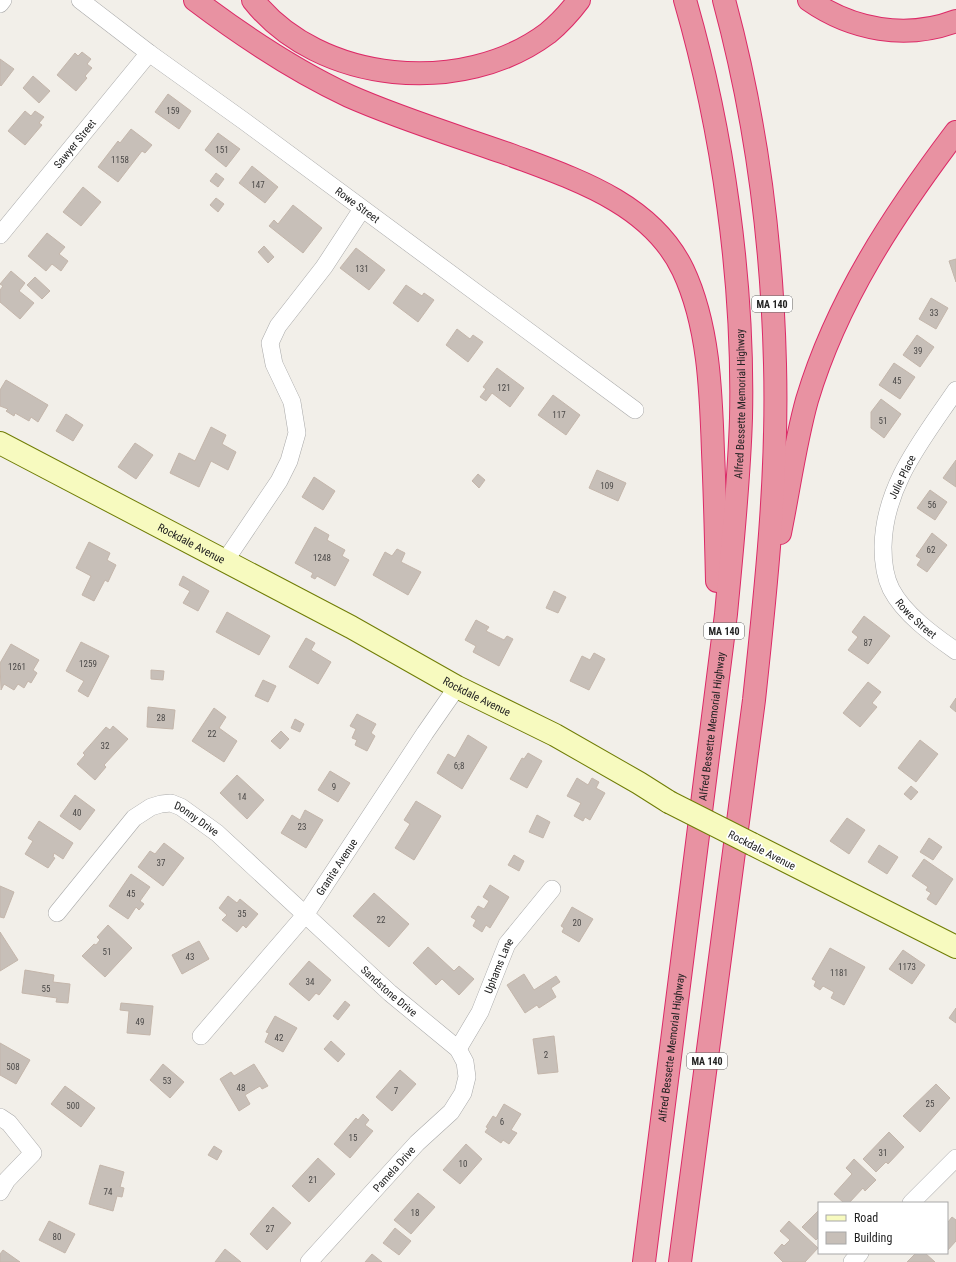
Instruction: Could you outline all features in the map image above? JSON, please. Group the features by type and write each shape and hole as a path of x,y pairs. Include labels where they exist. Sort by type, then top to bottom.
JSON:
{"highway":[{"path":"195,0 262,49 320,82 377,107 570,177 598,190 622,204 649,226 662,239 682,268 689,284 703,338 708,372 714,452 720,662"},
{"path":"253,0 263,13 283,30 304,44 328,56 382,70 413,73 444,72 467,68 500,58 525,47 548,33 567,15 579,0"},
{"name":"Alfred Bessette Memorial Highway","path":"644,1262 720,662 739,466 741,401 738,314 727,204 720,156 701,59 685,0"},
{"name":"MA 140","path":"680,1262 745,773 763,612 774,433 775,365 772,294 764,218 751,122 737,52 724,0"},
{"path":"809,0 834,15 870,28 893,31 917,31 939,27 956,21"},
{"path":"763,612 807,400 834,326 872,252 956,132"}],"main road":[{"name":"Rockdale Avenue","path":"0,443 351,627 457,687 555,735 669,802 955,944"}],"street":[{"path":"0,4 3,0"},
{"name":"Rowe Street","path":"80,0 149,53 244,121 635,410"},
{"name":"Sawyer Street","path":"0,235 149,53"},
{"path":"225,561 279,480 289,461 296,433 292,402 274,364 270,343 278,326 324,267 362,209"},
{"name":"Julie Place","path":"886,576 883,538 890,501 896,484 908,461 956,390"},
{"name":"Rowe Street","path":"886,576 890,588 905,608 933,634 956,652"},
{"name":"Granite Avenue","path":"201,1036 305,915 457,687"},
{"name":"Donny Drive","path":"56,914 134,818 151,807 171,803 181,807 217,834 305,915"},
{"name":"Uphams Lane","path":"458,1049 480,1012 507,944 552,889"},
{"name":"Sandstone Drive","path":"305,915 390,993 458,1049 465,1062 467,1070"},
{"name":"Pamela Drive","path":"309,1262 417,1143 451,1112 463,1093 467,1070"},
{"path":"0,1117 9,1123 33,1153 7,1180 0,1192"},
{"path":"912,1202 956,1158"},
{"path":"852,1262 859,1254"}],"building":[{"path":"82,52 91,59 87,64 92,68 85,76 87,78 76,91 57,75 75,53 78,56"},
{"path":"0,59 14,69 1,86 0,85"},
{"path":"33,76 50,91 39,103 23,88"},
{"path":"168,94 191,111 179,129 155,112"},
{"path":"25,111 31,116 35,111 44,117 39,123 42,125 25,145 8,131"},
{"path":"131,129 152,145 145,153 142,151 118,182 98,167 118,141 120,143"},
{"path":"218,133 240,149 226,167 205,150"},
{"path":"252,166 278,187 265,203 239,183"},
{"path":"216,173 224,179 218,187 210,181"},
{"path":"83,187 101,202 81,226 63,212"},
{"path":"216,198 224,204 218,212 210,205"},
{"path":"293,205 322,228 303,253 269,226 274,220 278,224"},
{"path":"47,233 65,247 59,254 68,261 61,271 52,264 46,271 28,256"},
{"path":"264,246 274,257 268,263 258,252"},
{"path":"356,248 385,270 369,290 340,268"},
{"path":"956,259 956,282 949,261"},
{"path":"11,271 25,283 19,291 34,303 20,319 0,302 0,290 3,286 0,284"},
{"path":"35,277 50,291 42,299 27,285"},
{"path":"406,285 422,296 424,293 434,300 418,322 393,303"},
{"path":"931,298 948,308 936,329 919,319"},
{"path":"457,329 470,339 473,335 483,342 468,362 446,345"},
{"path":"917,335 934,347 920,367 903,355"},
{"path":"894,363 915,377 900,399 879,385"},
{"path":"497,368 524,388 510,407 492,393 486,401 480,397 486,389 483,387"},
{"path":"6,380 48,405 38,422 31,417 29,421 15,413 14,416 6,411 8,409 0,406 0,390"},
{"path":"553,395 580,415 566,435 538,415"},
{"path":"881,399 901,414 884,438 871,428 871,412"},
{"path":"66,414 83,425 73,441 56,431"},
{"path":"211,427 226,435 222,444 236,452 228,470 211,461 199,487 170,473 179,453 195,461"},
{"path":"135,443 153,455 136,479 118,467"},
{"path":"956,460 956,487 943,478"},
{"path":"597,470 626,483 618,501 589,488"},
{"path":"478,474 485,480 479,488 472,481"},
{"path":"314,477 335,491 323,510 302,497"},
{"path":"930,490 947,502 935,520 917,508"},
{"path":"315,527 329,535 327,540 345,550 342,556 349,560 335,586 317,576 315,579 311,577 313,573 295,563"},
{"path":"932,533 947,545 927,572 917,565 921,559 916,556"},
{"path":"89,542 110,553 107,560 116,565 108,582 105,580 94,601 82,595 91,576 76,568"},
{"path":"397,549 405,553 401,562 421,572 408,595 373,575 385,552 392,556"},
{"path":"183,576 209,591 198,611 183,603 190,591 179,585"},
{"path":"554,591 566,597 558,613 546,608"},
{"path":"227,612 270,636 259,655 216,632"},
{"path":"864,616 890,636 868,664 848,650 858,637 852,632"},
{"path":"476,620 489,627 486,631 504,640 507,636 513,639 499,666 473,652 476,646 465,640"},
{"path":"306,638 315,643 311,650 331,662 318,684 289,667"},
{"path":"81,642 109,656 88,697 78,691 84,681 66,671"},
{"path":"11,644 39,660 33,670 37,673 31,683 28,681 24,688 18,684 14,690 4,684 1,690 0,663"},
{"path":"594,653 605,659 589,690 570,681 582,656 590,660"},
{"path":"151,670 164,671 163,680 151,679"},
{"path":"263,680 276,686 268,702 255,696"},
{"path":"868,682 881,692 872,703 877,707 860,727 843,713"},
{"path":"956,698 956,712 950,707"},
{"path":"148,707 175,710 173,729 147,727"},
{"path":"214,708 226,717 219,728 237,741 224,762 192,741"},
{"path":"357,714 376,724 371,733 375,736 367,751 355,745 357,740 352,738 356,729 350,726"},
{"path":"295,719 304,724 300,732 291,728"},
{"path":"113,726 128,739 104,765 106,767 95,780 77,764 85,755 83,753 106,727 110,730"},
{"path":"281,731 289,739 280,749 271,741"},
{"path":"468,735 487,747 462,789 437,773 448,754 455,758"},
{"path":"920,740 938,754 916,782 898,768"},
{"path":"528,753 542,761 527,788 510,779 522,758 524,759"},
{"path":"330,771 350,783 338,802 318,790"},
{"path":"237,775 264,800 247,819 220,793"},
{"path":"577,778 588,785 592,778 599,782 596,788 605,793 590,820 585,817 583,821 574,816 581,803 567,796"},
{"path":"911,786 918,792 911,800 904,794"},
{"path":"75,795 95,810 80,830 60,816"},
{"path":"416,801 441,816 414,860 395,848 410,824 404,820"},
{"path":"305,810 323,820 306,848 281,833 292,815 300,820"},
{"path":"537,815 550,822 543,838 529,832"},
{"path":"847,818 865,830 849,854 830,841"},
{"path":"39,821 73,843 63,859 54,853 53,857 55,858 48,868 25,854 33,841 28,838"},
{"path":"929,838 942,847 933,860 920,852"},
{"path":"164,843 184,858 163,886 138,867 150,851 155,854"},
{"path":"879,845 898,857 887,874 868,862"},
{"path":"514,855 524,861 519,871 508,865"},
{"path":"924,859 953,879 936,905 927,899 931,893 926,890 928,887 912,876"},
{"path":"131,874 150,887 140,901 144,904 139,910 136,907 128,919 109,906"},
{"path":"490,885 509,897 490,928 486,925 482,932 473,926 476,920 471,917 478,906 484,909 489,901 483,897"},
{"path":"0,886 14,892 4,918 0,917"},
{"path":"374,893 409,924 389,947 353,916"},
{"path":"228,896 237,903 240,899 258,914 246,928 243,925 237,932 222,920 227,915 219,908"},
{"path":"572,907 593,919 579,942 562,932 564,928 561,926"},
{"path":"108,925 132,948 105,977 82,956 94,944 96,945 100,940 97,937"},
{"path":"0,932 18,960 0,971"},
{"path":"199,941 209,959 182,974 172,955"},
{"path":"428,947 454,971 459,966 474,979 459,995 442,979 436,985 413,963"},
{"path":"830,948 865,967 844,1005 831,998 834,992 823,986 820,990 814,986 816,981 812,979"},
{"path":"903,950 925,965 912,984 889,969"},
{"path":"309,961 331,980 319,995 316,993 309,1001 289,984"},
{"path":"25,970 54,975 53,982 70,984 68,1003 56,1002 57,998 22,993"},
{"path":"524,974 534,990 556,976 560,982 551,988 556,997 539,1008 537,1005 525,1013 507,985"},
{"path":"345,1001 350,1005 338,1020 333,1016"},
{"path":"121,1003 153,1006 150,1035 127,1033 129,1011 120,1010"},
{"path":"956,1008 956,1023 949,1018"},
{"path":"275,1016 297,1028 283,1052 265,1042 269,1033 266,1032"},
{"path":"554,1036 558,1072 538,1074 533,1039"},
{"path":"331,1041 345,1054 338,1062 324,1049"},
{"path":"0,1043 30,1060 16,1084 0,1075"},
{"path":"163,1064 184,1082 170,1098 150,1080"},
{"path":"254,1064 268,1086 262,1089 260,1086 245,1095 250,1104 239,1111 220,1079 231,1072 234,1076"},
{"path":"400,1070 416,1084 392,1111 376,1097"},
{"path":"936,1084 950,1098 920,1132 903,1116"},
{"path":"65,1086 95,1108 81,1127 51,1104"},
{"path":"504,1104 521,1114 511,1130 517,1133 509,1144 503,1140 501,1143 485,1132 488,1128 486,1127 493,1116 496,1118"},
{"path":"363,1114 369,1120 365,1125 373,1131 350,1158 334,1144 356,1118 358,1120"},
{"path":"889,1132 904,1147 888,1164 886,1162 876,1172 863,1159"},
{"path":"466,1144 482,1159 460,1184 443,1170"},
{"path":"214,1146 222,1151 217,1160 208,1155"},
{"path":"318,1158 335,1174 309,1202 292,1186"},
{"path":"854,1159 876,1180 865,1191 863,1188 850,1202 843,1202 834,1194 852,1174 846,1168"},
{"path":"100,1165 124,1172 120,1187 124,1188 122,1197 117,1196 113,1211 89,1204"},
{"path":"418,1193 435,1207 411,1234 394,1220"},
{"path":"273,1207 291,1223 267,1250 250,1234"},
{"path":"818,1211 818,1238 816,1240 802,1227"},
{"path":"952,1217 956,1220 956,1241 948,1250 948,1222"},
{"path":"49,1221 75,1234 65,1253 39,1240"},
{"path":"789,1221 818,1248 805,1262 783,1262 774,1253 782,1244 784,1246 790,1240 780,1231"},
{"path":"395,1228 411,1241 399,1255 383,1243"},
{"path":"225,1249 241,1262 215,1262"},
{"path":"3,1250 20,1262 0,1262 0,1254"},
{"path":"372,1254 382,1262 365,1262"},
{"path":"915,1254 926,1254 935,1262 907,1262"}]}
